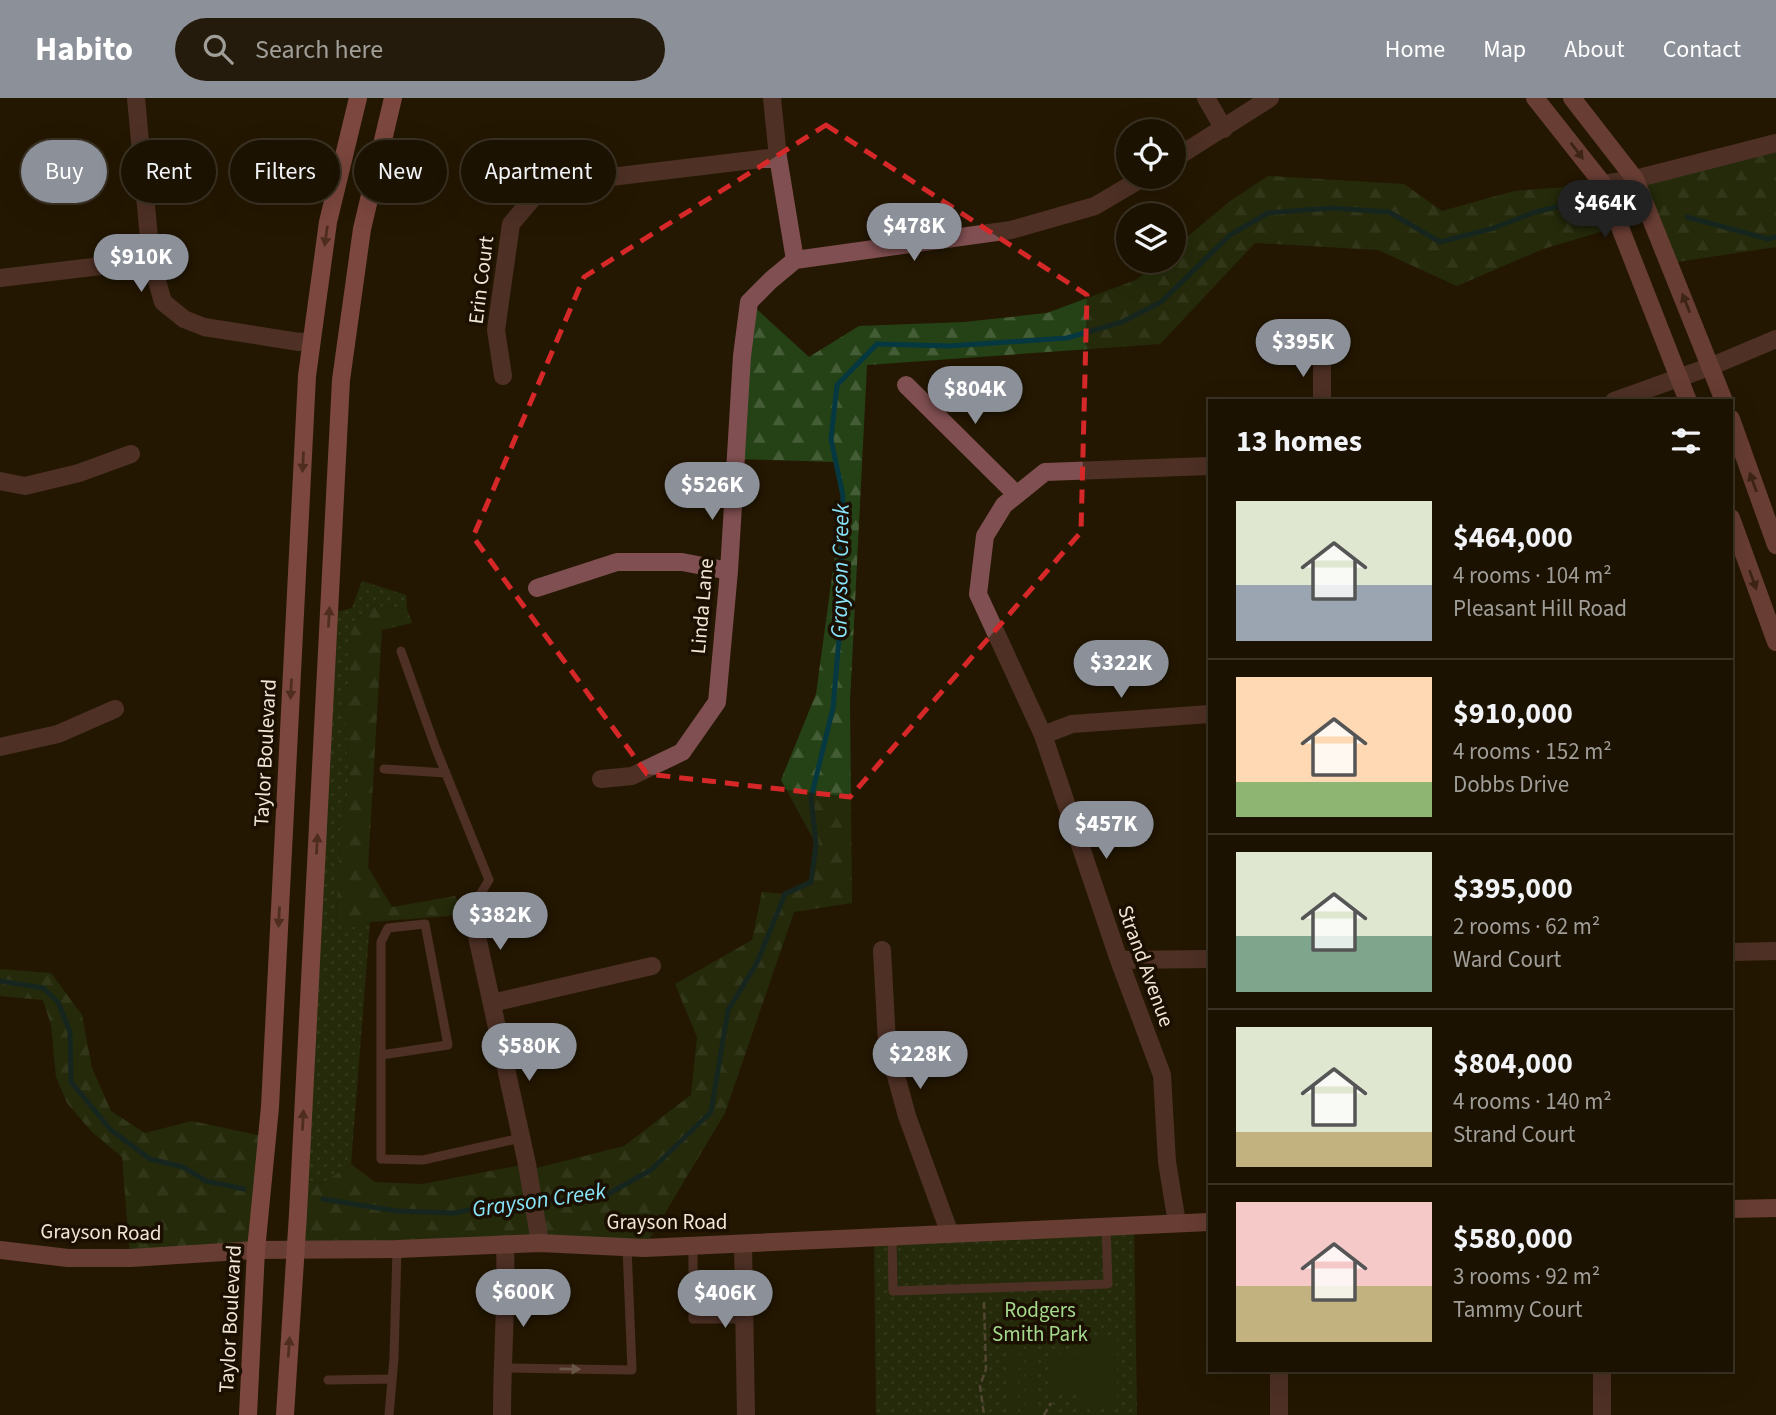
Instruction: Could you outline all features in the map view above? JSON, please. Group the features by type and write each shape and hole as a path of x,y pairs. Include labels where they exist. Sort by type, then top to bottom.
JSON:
{"main road":[{"name":"Taylor Boulevard","path":"248,1415 256,1250 270,1107 307,376 328,222 358,98"},
{"path":"285,1415 296,1251 341,380 362,229 393,98"}],"street":[{"path":"136,98 151,260 163,302 184,319 204,327 299,342 311,341"},
{"path":"772,98 778,157 795,260 1011,230 1095,206 1124,189"},
{"path":"1206,98 1224,129"},
{"path":"1186,152 1270,98"},
{"path":"1535,98 1603,184 1687,399"},
{"path":"1572,98 1635,179 1723,399"},
{"path":"1603,184 1635,179 1776,144"},
{"name":"Erin Court","path":"503,376 496,330 511,224 544,185 778,157"},
{"path":"0,278 151,260"},
{"name":"Linda Lane","path":"601,779 632,776 682,752 717,702 729,571 742,356 750,302 795,260"},
{"path":"1619,399 1712,366 1776,339"},
{"path":"1322,357 1322,399"},
{"path":"906,386 1017,495"},
{"path":"1733,425 1776,545"},
{"path":"0,481 25,486 79,473 131,454"},
{"name":"Strand Avenue","path":"1177,1223 1167,1162 1162,1076 1119,960 1043,735 978,594 985,536 1004,505 1045,472 1208,466"},
{"path":"1733,524 1776,642"},
{"path":"537,588 617,562 682,562 729,571"},
{"path":"0,747 58,734 116,709"},
{"path":"1043,735 1072,724 1208,715"},
{"path":"471,909 522,1138 540,1243"},
{"path":"882,950 887,1043 907,1116 950,1234"},
{"path":"1733,952 1776,951"},
{"path":"1119,960 1208,959"},
{"path":"492,1003 652,966"},
{"path":"1733,1209 1776,1208"},
{"name":"Grayson Road","path":"0,1250 68,1258 130,1258 256,1250 397,1249 540,1243 627,1247 693,1246 1208,1222"},
{"path":"502,1415 507,1292 505,1244"},
{"path":"743,1244 746,1415"},
{"path":"1279,1372 1279,1415"},
{"path":"1602,1372 1602,1415"}],"lane":[{"path":"401,651 489,880 471,909"},
{"path":"384,769 446,773"},
{"path":"381,1055 448,1045 425,924 388,928 382,942 381,1055 381,1159 423,1160 522,1138"},
{"path":"892,1237 893,1291 1108,1284 1106,1226"},
{"path":"693,1246 693,1319 745,1319"},
{"path":"502,1368 632,1370 627,1247"},
{"path":"389,1415 397,1249"},
{"path":"328,1380 392,1379"}],"path":[{"path":"984,1288 986,1368 980,1386 984,1415"},
{"path":"1044,1415 1051,1404"}],"highlighted area":[{"path":"826,125 1087,295 1081,532 850,797 647,774 473,537 584,277"}],"green space":[{"path":"1776,143 1776,247 1670,263 1635,179"},
{"path":"1268,176 1404,184 1442,211 1514,191 1603,184 1620,226 1543,249 1457,286 1378,250 1255,243 1160,344 867,365 850,702 852,903 794,912 725,1113 644,1248 296,1251 300,1180 323,1183 351,1164 375,1182 422,1184 527,1164 529,1170 624,1146 691,1095 697,1037 675,984 752,940 762,892 785,894 811,882 816,844 781,780 816,694 843,496 835,462 735,459 749,302 809,357 859,326 964,322 1047,313 1136,280 1144,273 1186,273 1186,238 1230,201"},
{"path":"362,581 406,595 407,609 372,606 351,624 349,680 345,695 349,787 341,819 336,921 354,927 370,922 351,1164 323,1183 300,1180 329,614 352,608"},
{"path":"372,606 407,609 412,623 382,630 368,867 392,907 455,896 462,909 449,916 370,922 354,927 336,921 341,819 349,787 345,695 349,680 351,624"},
{"path":"0,969 51,973 82,1015 92,1068 111,1111 145,1133 192,1121 267,1137 256,1250 130,1258 122,1157 91,1131 67,1103 56,1077 51,1025 43,1000 0,996"},
{"name":"Rodgers Smith Park","path":"1134,1225 1137,1415 876,1415 874,1238"},
{"path":"1078,1339 1117,1339 1117,1408 1078,1408 1078,1393 1049,1392 1050,1354 1078,1354"},
{"path":"1009,1345 1019,1346 1018,1415 1008,1415"},
{"path":"1026,1346 1036,1346 1035,1415 1025,1415"}],"waterway":[{"name":"Grayson Creek","path":"323,1199 396,1211 454,1213 511,1201 568,1200 608,1194 651,1170 711,1112 728,1010 757,963 785,894 811,882 816,844 811,798 833,708 840,627 843,496 831,439 837,385 877,344 949,346 1067,338 1122,322 1161,302 1230,235 1268,213 1331,208 1389,212 1440,242 1573,203"},
{"name":"Grayson Creek","path":"1687,217 1768,239 1776,237"},
{"name":"Grayson Creek","path":"0,981 43,988 58,1002 70,1032 71,1082 111,1130 150,1159 183,1167 206,1181 244,1189"}]}
